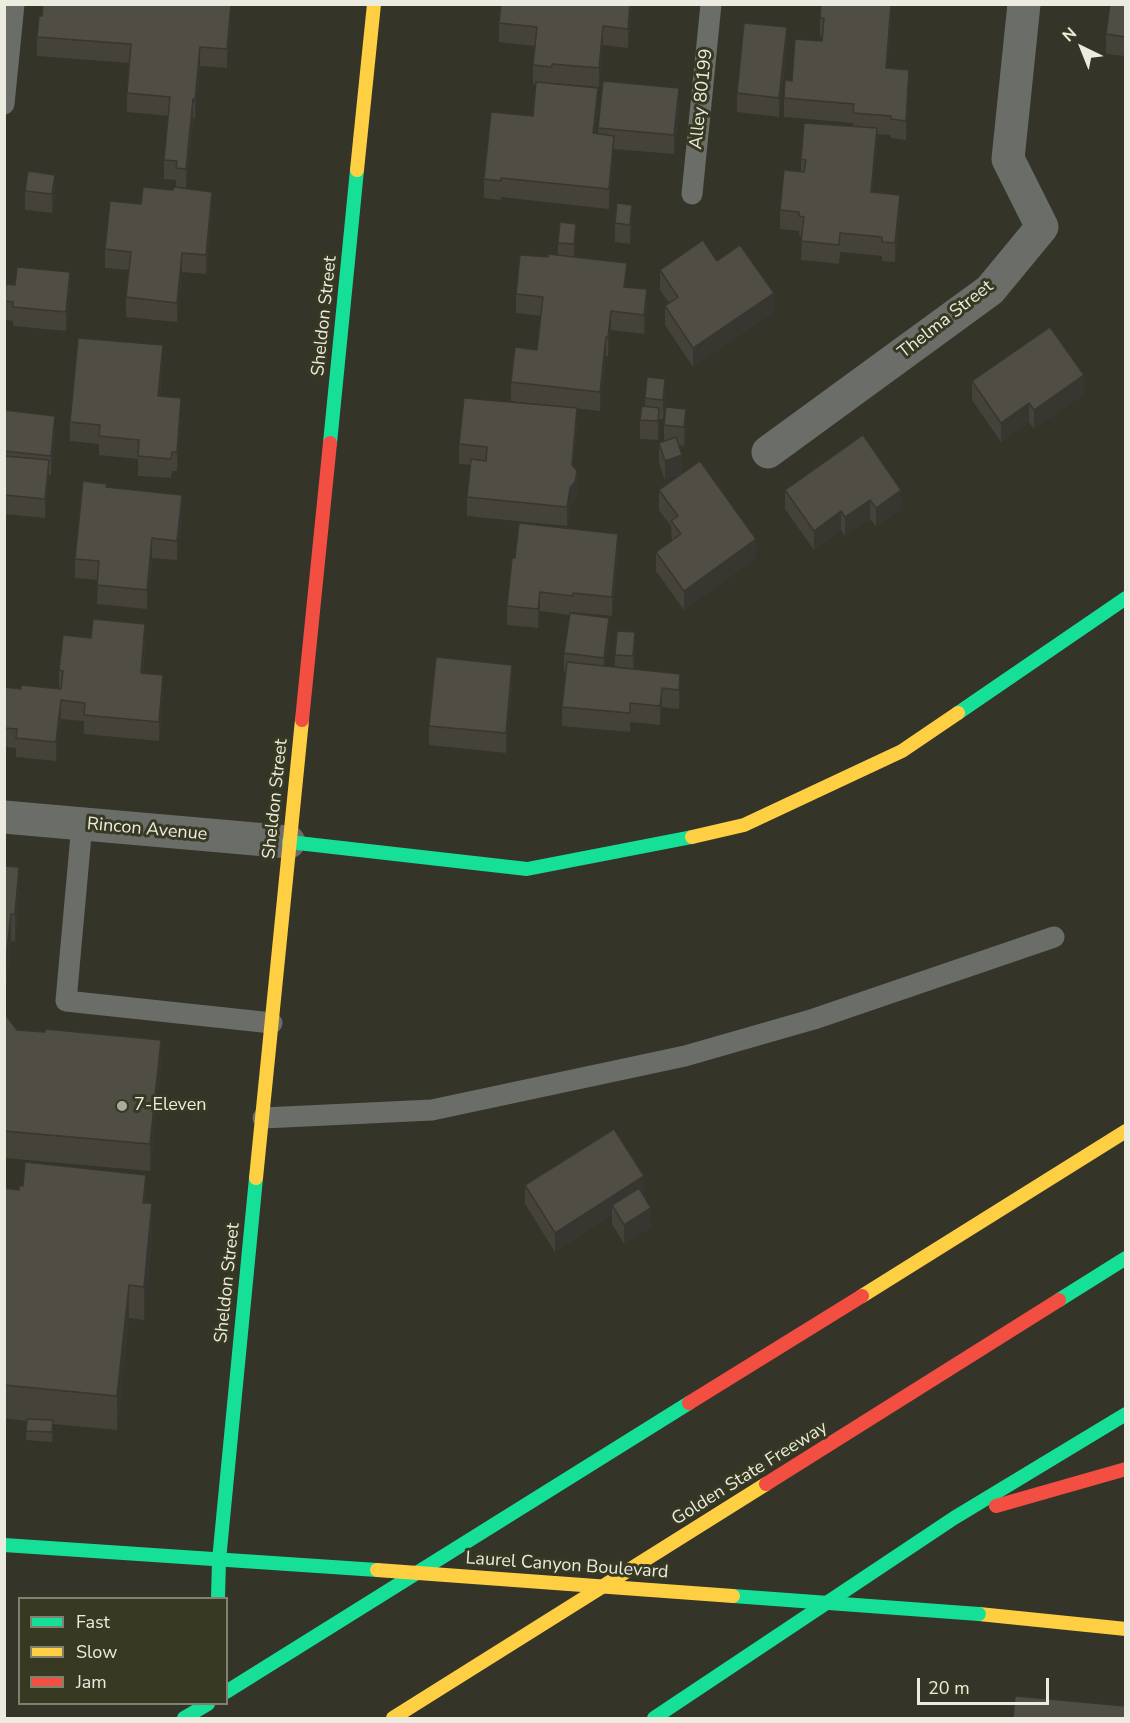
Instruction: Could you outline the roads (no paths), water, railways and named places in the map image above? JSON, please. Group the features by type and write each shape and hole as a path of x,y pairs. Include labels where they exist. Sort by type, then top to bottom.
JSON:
{"main road":[{"name":"Sheldon Street","path":"218,1597 219,1560 289,843 374,4"},
{"path":"289,843 527,869 650,846 744,825 902,751 1125,598"},
{"path":"228,1691 1125,1131"},
{"name":"Golden State Freeway","path":"393,1719 1125,1258"},
{"path":"654,1719 954,1518 1125,1414"},
{"path":"954,1518 1125,1469"},
{"name":"Laurel Canyon Boulevard","path":"4,1545 980,1614 1125,1629"},
{"path":"184,1719 207,1705"}],"street":[{"name":"Thelma Street","path":"768,452 990,290 1042,227 1008,159 1024,4"},
{"name":"Rincon Avenue","path":"4,817 289,843"}],"lane":[{"path":"4,104 14,4"},
{"name":"Alley 80199","path":"692,194 711,4"},
{"path":"82,824 66,1001 272,1023"},
{"path":"263,1118 432,1110 685,1056 814,1019 1054,936"}],"place":[{"name":"7-Eleven","path":"122,1106"}]}
